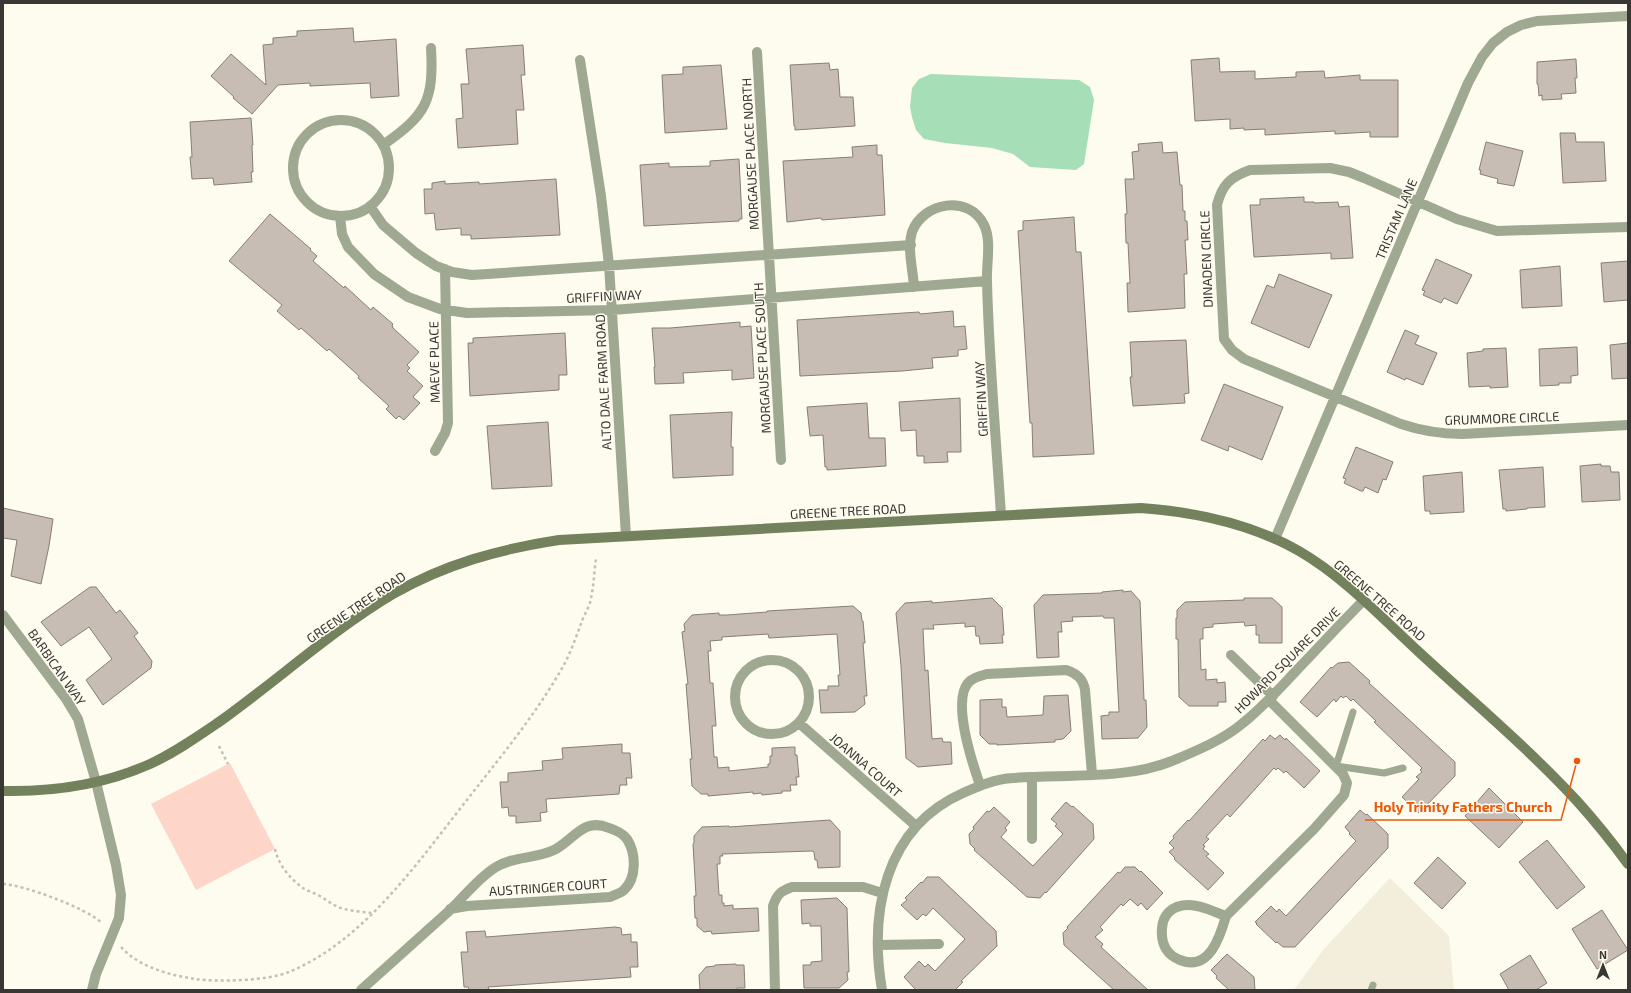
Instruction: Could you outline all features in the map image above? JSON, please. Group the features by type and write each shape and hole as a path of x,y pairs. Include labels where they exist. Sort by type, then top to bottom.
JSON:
{"street":[{"name":"TRISTAM LANE","path":"1275,539 1468,83 1482,57 1493,42 1521,25 1537,21 1628,16"},
{"path":"383,145 415,120 425,104 431,87 431,48"},
{"name":"MORGAUSE PLACE NORTH","path":"757,52 769,254"},
{"name":"ALTO DALE FARM ROAD","path":"580,60 601,196 609,265 626,536"},
{"path":"345,120 362,125 373,133 383,145 387,156 389,169 386,184 379,197 370,206 353,214 340,216 322,212 310,206 301,195 295,183 292,169 294,155 299,144 309,132 319,125 331,121 345,120"},
{"name":"DINADEN CIRCLE","path":"1335,397 1244,359 1232,350 1224,340 1217,205 1220,192 1228,181 1250,170 1330,168 1349,172 1418,202"},
{"path":"1418,202 1457,219 1497,231 1628,227"},
{"name":"GRIFFIN WAY","path":"914,287 910,245 912,232 918,223 926,214 938,207 950,204 965,207 978,215 984,225 988,239 987,281 1001,515"},
{"path":"370,206 383,225 416,254 445,270 472,275 910,245"},
{"name":"GRIFFIN WAY","path":"340,216 342,234 348,247 374,274 408,297 440,309 467,313 612,310 987,281"},
{"name":"MORGAUSE PLACE SOUTH","path":"769,254 781,460"},
{"name":"MAEVE PLACE","path":"435,451 445,433 448,423 445,270"},
{"name":"GRUMMORE CIRCLE","path":"1335,397 1401,424 1422,431 1441,434 1628,425"},
{"name":"GREENE TREE ROAD","path":"3,791 32,792 72,788 123,775 150,764 188,743 234,711 345,626 393,594 433,573 483,555 521,546 559,540 1141,508 1172,510 1224,520 1261,532 1299,551 1338,578 1538,762 1577,801 1628,864"},
{"name":"HOWARD SQUARE DRIVE","path":"882,990 878,945 879,910 882,893 904,842 916,826 929,814 956,796 980,785 999,780 1092,774 1146,768 1170,761 1225,735 1243,724 1271,698 1363,601"},
{"name":"BARBICAN WAY","path":"3,616 66,699 80,726 96,782 116,865 121,895 119,918 96,974 92,990"},
{"path":"1226,916 1200,906 1188,905 1176,907 1168,912 1162,929 1162,940 1166,950 1185,962 1196,962 1205,957 1214,948 1221,933 1226,916 1314,829 1344,795 1347,783 1343,774 1336,766 1231,655"},
{"path":"763,660 780,660 796,668 806,680 809,694 808,709 799,723 786,733 768,735 749,728 736,712 735,686 746,669 763,660"},
{"path":"980,785 969,756 962,712 964,689 969,682 978,676 987,674 1066,670 1079,676 1083,682 1085,690 1092,774"},
{"name":"JOANNA COURT","path":"799,723 916,826"},
{"path":"1032,777 1032,840"},
{"name":"AUSTRINGER COURT","path":"361,990 450,910 485,875 496,867 510,861 541,855 555,849 578,831 590,825 604,826 616,830 626,838 631,847 634,862 632,876 624,890 610,897 467,906 450,910"},
{"path":"776,990 773,906 776,896 782,890 792,886 862,887 882,893"},
{"path":"878,945 939,944"}],"lane":[{"path":"1353,712 1336,766 1384,773 1403,768"}],"path":[{"path":"3,884 30,889 85,912 101,922 125,951 142,963 163,972 204,980 267,977 288,972 328,951 358,927 400,883 527,722 562,669 591,599 596,559"},
{"path":"219,746 228,764"},
{"path":"275,849 277,857 284,869 295,882 304,889 319,896 332,905 344,909 372,913"}],"shaded area":[{"path":"931,74 1079,80 1090,87 1094,100 1084,164 1076,170 1030,167 1013,154 992,148 945,143 924,139 916,130 912,117 910,107 912,88 919,79"},
{"path":"230,763 275,849 196,890 151,804"},
{"path":"1390,878 1449,936 1454,990 1294,990 1324,949"}],"building":[{"path":"353,28 354,42 396,39 399,96 371,98 370,83 310,86 310,83 278,85 252,114 211,76 231,54 266,85 263,45 273,44 273,38 297,36 297,31"},
{"path":"523,45 525,75 521,75 524,110 516,110 518,144 458,148 456,119 463,118 461,84 469,84 466,49"},
{"path":"1219,58 1220,72 1255,71 1255,79 1296,77 1296,72 1324,71 1325,78 1360,75 1360,80 1398,80 1398,137 1370,137 1370,132 1335,134 1335,131 1265,135 1265,129 1230,129 1230,119 1195,121 1191,60"},
{"path":"1576,59 1576,93 1561,94 1562,99 1542,100 1542,95 1539,96 1537,84 1537,62"},
{"path":"829,63 830,70 838,69 840,97 853,97 855,126 795,130 790,65"},
{"path":"721,65 727,129 665,133 662,75 683,74 683,67"},
{"path":"251,118 253,145 253,172 251,172 252,182 214,185 213,178 192,179 190,157 192,157 190,122"},
{"path":"1560,133 1575,133 1576,142 1604,142 1606,181 1563,183"},
{"path":"1162,142 1163,153 1177,152 1180,185 1182,185 1183,211 1185,211 1185,221 1187,221 1188,240 1185,240 1187,274 1184,274 1185,308 1128,312 1127,283 1130,283 1128,243 1126,243 1125,214 1127,214 1125,179 1134,179 1132,152 1139,151 1138,144"},
{"path":"1486,142 1523,151 1514,186 1497,183 1498,179 1480,174 1481,170 1479,170"},
{"path":"877,145 877,155 882,155 885,215 822,220 821,218 787,222 783,161 853,157 852,147"},
{"path":"739,159 742,219 739,219 739,221 644,226 640,165 669,163 669,167 710,166 710,161"},
{"path":"556,179 560,235 471,239 471,235 461,235 461,228 436,230 434,213 425,214 424,189 432,189 432,183 445,181 445,184 479,182 479,184"},
{"path":"1304,197 1304,202 1338,202 1339,207 1349,206 1353,258 1331,259 1331,253 1254,257 1250,205 1260,205 1260,199"},
{"path":"270,214 311,249 310,250 317,256 313,261 344,288 345,286 371,310 373,307 393,324 393,328 419,352 407,365 410,368 407,371 423,386 413,397 420,403 404,420 399,416 396,419 386,409 389,406 329,349 327,351 301,328 299,330 277,311 282,305 229,261"},
{"path":"1074,217 1076,252 1081,252 1094,454 1033,457 1032,423 1030,423 1018,231 1023,230 1023,221"},
{"path":"1436,259 1472,275 1457,304 1444,298 1441,303 1423,295 1425,291 1422,290"},
{"path":"1628,261 1628,300 1604,302 1601,263"},
{"path":"1560,266 1562,306 1522,308 1520,270"},
{"path":"1279,274 1332,295 1309,348 1251,323 1267,285 1274,288"},
{"path":"953,311 954,327 965,326 967,349 958,350 958,356 932,358 933,368 800,376 797,320"},
{"path":"740,322 740,327 751,326 754,378 732,380 732,370 683,373 684,383 655,384 652,328 670,328"},
{"path":"1405,330 1419,336 1415,344 1437,353 1423,385 1406,378 1405,380 1387,372"},
{"path":"565,333 567,375 559,375 559,390 470,396 468,343 473,343 473,338"},
{"path":"1186,340 1189,393 1184,394 1185,403 1133,406 1130,377 1132,377 1130,342"},
{"path":"1628,343 1628,378 1612,379 1610,345"},
{"path":"1577,347 1578,375 1571,376 1571,383 1540,386 1539,349"},
{"path":"1506,348 1508,387 1469,387 1467,353 1483,351 1483,349"},
{"path":"1224,384 1283,407 1262,460 1229,446 1228,451 1201,440"},
{"path":"960,398 961,452 947,452 948,462 924,463 924,456 917,456 916,430 901,431 899,402"},
{"path":"867,403 869,438 885,438 886,466 827,470 827,467 825,467 823,435 810,436 807,407"},
{"path":"732,412 731,447 733,447 733,475 673,478 670,415"},
{"path":"548,422 552,486 492,489 487,426"},
{"path":"1356,447 1393,462 1386,480 1383,479 1378,493 1365,487 1363,491 1361,491 1344,483 1346,479 1343,478"},
{"path":"1601,464 1601,466 1610,466 1611,472 1619,472 1620,500 1582,502 1580,466"},
{"path":"1543,467 1545,507 1506,511 1506,509 1503,509 1499,470"},
{"path":"1462,472 1464,512 1430,514 1430,511 1425,511 1423,476"},
{"path":"3,508 53,519 41,584 11,576 17,540 3,538"},
{"path":"90,587 96,587 116,613 120,610 138,633 134,636 152,661 151,668 103,705 86,680 112,659 89,627 61,646 41,622"},
{"path":"1123,590 1123,592 1131,591 1140,601 1144,700 1146,700 1147,727 1138,738 1102,739 1101,716 1109,715 1109,712 1119,712 1114,618 1104,618 1103,616 1072,617 1073,621 1061,622 1062,632 1058,632 1059,657 1037,658 1034,605 1043,595 1102,593"},
{"path":"992,598 1002,608 1004,635 1002,635 1003,643 980,644 979,636 976,636 975,626 965,627 965,623 933,625 934,629 923,629 925,671 928,670 932,739 942,738 943,742 951,742 952,764 918,767 906,758 901,666 896,613 905,603 932,601 932,603"},
{"path":"1244,598 1272,598 1282,607 1282,643 1259,643 1259,635 1256,635 1256,625 1245,626 1244,622 1213,624 1213,627 1203,628 1203,639 1200,639 1201,670 1206,669 1206,680 1217,679 1217,683 1225,682 1226,702 1218,702 1218,706 1189,706 1179,697 1178,639 1176,639 1177,610 1185,602 1244,600"},
{"path":"853,606 861,613 863,621 867,696 864,696 865,704 855,712 821,713 819,690 828,690 828,686 839,686 838,675 840,675 837,634 769,638 768,634 722,637 722,640 710,641 711,651 708,651 710,683 713,683 716,726 712,726 714,757 717,757 718,768 729,767 729,771 768,767 768,764 770,764 770,756 772,756 772,748 795,747 799,777 796,777 797,785 790,785 791,791 782,791 782,793 762,795 761,793 753,794 753,792 708,796 708,794 701,794 692,786 690,759 692,759 686,684 688,684 682,632 685,631 684,624 692,615 719,613 719,615 727,615"},
{"path":"1349,662 1370,681 1369,683 1455,762 1455,776 1419,813 1402,797 1419,779 1416,777 1422,772 1420,770 1422,768 1374,722 1376,721 1353,699 1351,701 1346,696 1343,698 1341,696 1336,702 1334,699 1317,717 1300,702 1331,667 1332,668 1338,663"},
{"path":"1068,695 1071,731 1063,739 1055,740 1055,742 997,745 989,744 980,735 980,700 1002,699 1002,707 1006,707 1007,717 1027,716 1043,715 1044,696"},
{"path":"1270,735 1275,739 1280,735 1285,740 1286,738 1320,771 1304,788 1286,771 1284,773 1278,768 1276,770 1274,768 1230,817 1227,814 1206,837 1209,839 1203,845 1205,846 1203,849 1209,854 1206,856 1224,873 1208,890 1174,859 1175,858 1169,852 1174,848 1169,843 1174,838 1173,836 1188,820 1189,821 1263,739 1265,741"},
{"path":"622,744 622,753 630,753 632,778 626,778 627,785 620,785 619,794 546,799 547,812 540,813 541,821 516,823 516,816 509,816 508,807 502,808 500,782 508,782 508,773 543,770 542,761 563,759 562,748"},
{"path":"1489,788 1523,822 1499,848 1465,816"},
{"path":"1066,802 1072,807 1073,806 1093,824 1094,839 1040,898 1027,897 974,850 975,849 970,844 969,834 974,829 973,827 987,811 989,812 994,807 1010,822 1005,828 1007,830 1001,837 1033,866 1063,834 1055,826 1057,824 1051,819"},
{"path":"1360,810 1366,815 1367,814 1388,834 1388,848 1295,947 1283,947 1277,942 1276,943 1255,922 1271,906 1277,912 1279,909 1286,916 1356,841 1345,827"},
{"path":"830,820 840,831 840,867 818,868 817,860 815,860 814,852 812,851 722,854 723,856 720,856 720,864 717,864 719,895 722,895 722,903 724,903 724,906 733,905 733,909 758,908 759,931 712,934 711,931 704,932 697,926 697,918 695,918 694,896 696,896 693,844 694,836 702,827 729,827"},
{"path":"1547,840 1585,887 1557,909 1519,862"},
{"path":"1438,857 1466,883 1442,909 1414,883"},
{"path":"1125,867 1135,867 1140,872 1141,871 1163,893 1147,910 1141,903 1138,906 1130,899 1123,906 1121,904 1100,927 1103,930 1095,937 1103,944 1101,947 1148,990 1114,990 1064,945 1063,933 1068,928 1067,927 1118,872 1120,873"},
{"path":"927,877 939,877 996,931 997,946 961,981 963,982 955,990 916,990 904,977 919,961 925,967 928,964 935,971 965,939 933,908 926,916 923,914 917,920 901,905 907,900 905,898"},
{"path":"837,898 847,908 848,980 839,988 804,988 803,965 811,965 811,962 822,961 821,926 810,926 810,923 802,924 801,900"},
{"path":"1602,910 1628,950 1597,969 1572,929"},
{"path":"615,927 621,928 622,935 631,934 631,942 637,942 638,967 630,967 631,977 488,987 489,990 469,990 468,987 464,987 461,952 468,952 466,932 485,931 486,937"},
{"path":"1227,954 1254,977 1255,990 1229,990 1216,978 1217,976 1211,970"},
{"path":"1530,955 1547,983 1536,990 1509,990 1500,974"},
{"path":"736,964 744,965 745,988 737,988 737,990 700,990 699,975 706,967"}],"place":[{"name":"Holy Trinity Fathers Church","path":"1577,761"}]}
